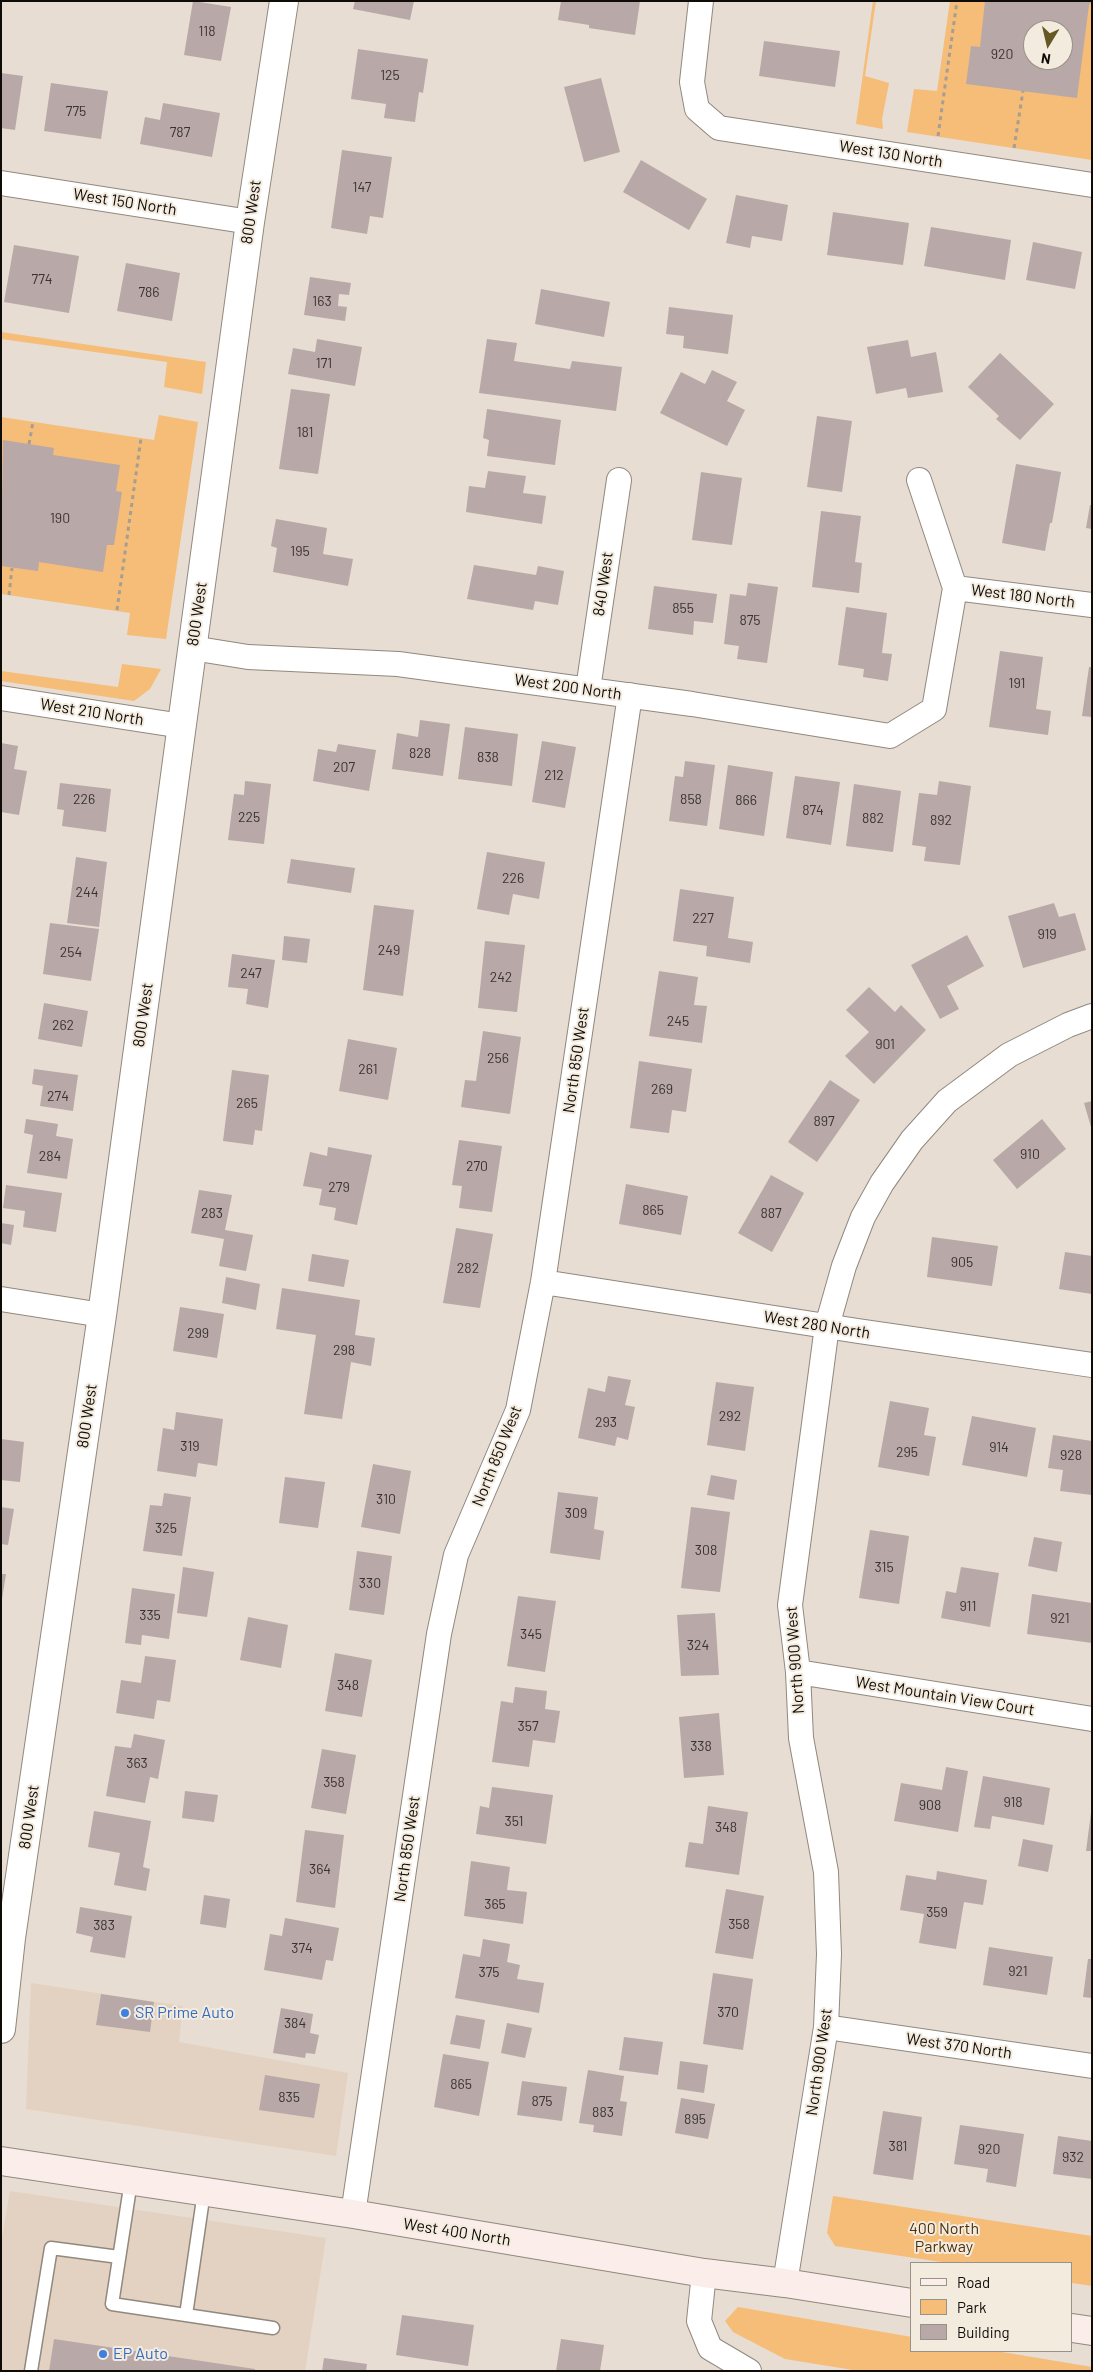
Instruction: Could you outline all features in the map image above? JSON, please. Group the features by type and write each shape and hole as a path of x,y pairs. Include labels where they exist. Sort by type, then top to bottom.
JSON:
{"main road":[{"name":"West 400 North","path":"1,2161 353,2214 704,2273 785,2283 910,2303"},
{"path":"1073,2328 1092,2332"}],"street":[{"name":"800 West","path":"1,2029 11,1938 102,1315 250,222 284,1"},
{"name":"West 130 North","path":"700,1 692,82 697,109 719,128 1092,185"},
{"name":"West 150 North","path":"1,183 250,222"},
{"name":"840 West","path":"588,689 619,480"},
{"path":"919,480 955,588"},
{"name":"West 200 North","path":"192,648 248,658 398,664 630,695 890,736 934,709 955,588"},
{"name":"West 180 North","path":"955,588 1092,605"},
{"name":"North 850 West","path":"353,2214 438,1634 456,1554 518,1410 543,1282 630,695"},
{"name":"West 210 North","path":"1,698 182,726"},
{"name":"North 900 West","path":"785,2283 826,2026 829,1954 826,1872 801,1738 798,1672 790,1605 827,1326 844,1266 863,1217 882,1183 912,1140 947,1101 1009,1054 1068,1025 1092,1016"},
{"name":"West 280 North","path":"543,1282 1092,1365"},
{"path":"1,1299 102,1315"},
{"name":"West Mountain View Court","path":"798,1672 1092,1719"},
{"name":"West 370 North","path":"826,2026 1092,2066"},
{"path":"704,2273 699,2321 710,2348 749,2371"}],"lane":[{"path":"131,2181 112,2304 273,2328"},
{"path":"186,2315 204,2192"},
{"path":"31,2371 50,2248 119,2257"}],"path":[{"path":"938,137 958,1"},
{"path":"1014,148 1023,91"},
{"path":"29,444 33,422"},
{"path":"116,610 141,438"},
{"path":"9,595 12,568"}],"shaded area":[{"path":"31,1983 183,2006 179,2042 348,2073 336,2156 26,2109"},
{"path":"10,2191 326,2238 305,2371 1,2371 1,2243"}],"green space":[{"path":"873,1 876,1 865,76 889,83 882,119 883,129 856,124"},
{"path":"950,1 1092,1 1092,160 907,132 914,89 937,91"},
{"path":"1,332 206,362 202,394 164,387 167,362 1,339"},
{"path":"159,415 198,422 166,639 127,635 130,613 1,594 1,417 154,440"},
{"path":"122,664 161,669 150,689 134,701 1,681 1,671 118,687"},
{"name":"400 North Parkway","path":"833,2196 1092,2236 1092,2286 1073,2283 1073,2262 941,2262 835,2246 827,2233"},
{"path":"738,2307 910,2337 910,2352 1002,2352 1092,2367 1092,2371 859,2371 785,2359 733,2332 725,2321"}],"building":[{"path":"193,1 231,7 221,61 184,55"},
{"path":"355,1 414,1 410,20 353,9"},
{"path":"561,1 640,1 635,35 589,28 589,25 558,20"},
{"path":"985,1 1092,1 1089,5 1077,98 966,84 971,46 980,47"},
{"path":"764,41 840,51 835,87 759,76"},
{"path":"358,49 428,59 423,93 419,92 415,122 384,118 386,104 351,99"},
{"path":"1,73 23,76 15,130 1,128"},
{"path":"601,78 620,152 584,162 564,87"},
{"path":"51,83 108,91 101,139 44,131"},
{"path":"163,103 220,113 212,157 140,144 145,117 160,120"},
{"path":"342,150 392,157 383,218 370,216 367,234 331,228"},
{"path":"641,160 707,199 689,230 623,192"},
{"path":"736,195 788,205 782,241 752,236 750,248 726,243"},
{"path":"833,212 909,223 903,265 827,255"},
{"path":"931,227 1011,240 1005,280 924,266"},
{"path":"1033,242 1082,252 1075,289 1026,280"},
{"path":"14,245 79,256 69,313 4,302"},
{"path":"126,263 180,273 172,321 117,311"},
{"path":"310,277 351,283 349,295 339,294 338,306 347,307 345,321 304,315"},
{"path":"541,289 610,302 604,337 535,324"},
{"path":"669,307 733,315 728,354 683,348 684,336 666,334"},
{"path":"317,339 362,347 355,386 288,374 293,348 315,352"},
{"path":"487,339 517,343 514,361 570,369 572,361 622,367 616,411 479,393"},
{"path":"908,340 911,357 936,352 943,392 908,398 906,388 876,394 867,347"},
{"path":"1000,353 1054,404 1020,440 996,419 999,416 968,387"},
{"path":"712,370 737,382 727,401 745,410 727,446 660,413 681,372 705,384"},
{"path":"291,389 330,394 318,474 279,469"},
{"path":"487,409 561,420 555,465 487,456 489,440 483,438"},
{"path":"817,416 852,421 842,492 807,487"},
{"path":"3,440 54,448 53,455 120,465 116,491 122,492 114,545 107,545 103,572 39,562 38,571 1,566"},
{"path":"1016,464 1061,472 1045,551 1002,543"},
{"path":"488,471 526,476 523,493 546,496 542,524 466,512 469,486 485,488"},
{"path":"701,472 742,478 732,545 692,540"},
{"path":"1090,505 1092,505 1092,529 1086,528"},
{"path":"821,511 861,516 855,562 862,563 859,593 812,587"},
{"path":"276,519 327,528 323,554 353,559 348,586 273,572 277,548 271,546"},
{"path":"474,565 536,575 538,566 564,571 558,605 535,601 533,610 467,599"},
{"path":"748,583 778,587 767,663 737,659 739,646 724,644 730,594 746,596"},
{"path":"654,586 717,594 713,623 694,621 693,635 648,629"},
{"path":"846,607 887,613 882,653 892,654 888,681 863,677 864,669 838,665"},
{"path":"1000,651 1043,657 1036,709 1051,711 1048,735 989,727"},
{"path":"1089,667 1092,667 1092,717 1082,716"},
{"path":"420,720 450,724 443,776 392,769 397,733 418,737"},
{"path":"465,727 518,734 512,786 458,779"},
{"path":"542,741 576,747 565,808 532,802"},
{"path":"1,743 18,746 14,769 27,771 19,815 1,812"},
{"path":"338,744 376,750 369,791 313,781 318,749 336,752"},
{"path":"685,761 715,765 707,826 669,821 675,776 683,777"},
{"path":"728,765 773,772 764,836 719,829"},
{"path":"795,776 840,782 831,845 786,838"},
{"path":"245,781 271,784 264,844 228,840 234,794 244,795"},
{"path":"939,781 971,786 960,865 924,861 926,847 912,845 919,793 937,795"},
{"path":"60,783 111,789 106,832 62,826 64,810 57,809"},
{"path":"854,784 901,791 893,852 846,846"},
{"path":"487,852 545,862 539,899 513,894 509,915 477,909"},
{"path":"76,857 107,862 99,927 67,923"},
{"path":"291,859 355,868 351,893 287,883"},
{"path":"680,889 734,897 728,938 753,942 750,963 706,956 707,946 673,941"},
{"path":"1054,903 1059,917 1075,913 1086,950 1023,968 1008,916"},
{"path":"374,905 414,910 403,996 363,990"},
{"path":"50,923 99,929 91,981 43,974"},
{"path":"967,935 984,966 947,986 959,1009 940,1019 911,965"},
{"path":"284,936 310,939 307,963 282,960"},
{"path":"485,941 525,945 517,1012 478,1008"},
{"path":"232,954 275,960 268,1008 246,1004 248,989 228,987"},
{"path":"659,971 698,977 694,1005 707,1006 702,1043 649,1036"},
{"path":"869,987 895,1012 901,1005 926,1030 874,1084 845,1056 869,1032 846,1010"},
{"path":"44,1003 88,1011 82,1047 38,1039"},
{"path":"483,1031 521,1037 510,1114 461,1107 465,1080 476,1081"},
{"path":"348,1039 397,1048 388,1100 339,1091"},
{"path":"639,1061 692,1069 686,1112 672,1110 669,1133 630,1128"},
{"path":"34,1069 78,1075 73,1111 40,1106 43,1086 32,1084"},
{"path":"232,1070 269,1075 262,1131 255,1130 253,1145 223,1141"},
{"path":"830,1080 860,1100 817,1162 788,1142"},
{"path":"1092,1101 1092,1127 1091,1127 1084,1103"},
{"path":"26,1119 58,1124 56,1136 73,1139 67,1179 27,1173 33,1135 24,1133"},
{"path":"1042,1119 1066,1149 1017,1189 993,1160"},
{"path":"459,1140 502,1146 492,1212 459,1208 462,1186 452,1185"},
{"path":"328,1147 372,1155 357,1225 334,1220 336,1208 319,1205 322,1189 303,1186 310,1152 327,1156"},
{"path":"771,1175 804,1193 772,1252 738,1233"},
{"path":"626,1184 688,1196 681,1235 619,1224"},
{"path":"6,1185 62,1193 56,1232 23,1227 25,1211 3,1208"},
{"path":"199,1190 232,1195 225,1230 253,1235 246,1271 219,1266 224,1239 191,1233"},
{"path":"1,1223 14,1225 11,1245 1,1243"},
{"path":"456,1228 493,1234 480,1308 443,1303"},
{"path":"932,1237 998,1246 992,1286 927,1277"},
{"path":"1065,1252 1092,1256 1092,1294 1059,1289"},
{"path":"312,1254 349,1260 344,1287 308,1281"},
{"path":"226,1277 260,1284 256,1310 222,1303"},
{"path":"282,1288 360,1300 355,1335 375,1338 371,1366 351,1362 342,1419 304,1414 316,1335 276,1329"},
{"path":"180,1307 224,1314 217,1358 173,1351"},
{"path":"608,1376 631,1380 625,1405 635,1407 628,1440 617,1437 615,1446 578,1438 588,1388 605,1392"},
{"path":"716,1382 754,1387 745,1451 707,1445"},
{"path":"890,1401 929,1408 924,1435 936,1437 929,1476 878,1467"},
{"path":"176,1412 223,1419 217,1466 198,1463 196,1477 157,1471 163,1428 174,1430"},
{"path":"972,1416 1036,1428 1027,1477 962,1465"},
{"path":"1053,1435 1092,1441 1092,1495 1060,1491 1063,1470 1048,1468"},
{"path":"1,1439 24,1442 20,1482 1,1480"},
{"path":"373,1464 411,1471 400,1534 361,1527"},
{"path":"711,1475 737,1480 734,1500 707,1495"},
{"path":"285,1477 325,1482 318,1528 279,1523"},
{"path":"558,1492 598,1497 594,1529 604,1531 600,1560 550,1553"},
{"path":"164,1493 191,1497 182,1556 143,1551 150,1505 162,1506"},
{"path":"1,1507 14,1509 8,1545 1,1544"},
{"path":"691,1507 730,1512 720,1592 681,1588"},
{"path":"870,1530 909,1536 899,1604 859,1598"},
{"path":"1034,1537 1062,1542 1057,1572 1028,1566"},
{"path":"357,1551 392,1556 384,1615 349,1610"},
{"path":"183,1567 214,1572 207,1617 177,1613"},
{"path":"961,1567 999,1573 990,1627 941,1618 946,1591 956,1593"},
{"path":"1,1574 6,1574 2,1599 1,1599"},
{"path":"132,1588 175,1594 169,1639 142,1635 141,1645 125,1643"},
{"path":"1032,1594 1092,1603 1092,1643 1027,1634"},
{"path":"518,1596 556,1601 545,1672 507,1666"},
{"path":"715,1613 719,1675 681,1676 677,1615"},
{"path":"248,1617 288,1625 281,1668 240,1660"},
{"path":"335,1653 372,1660 362,1717 325,1711"},
{"path":"145,1656 176,1660 170,1702 157,1700 154,1719 116,1713 121,1680 141,1683"},
{"path":"515,1687 547,1691 545,1709 560,1711 555,1743 533,1740 529,1767 492,1762 501,1701 513,1703"},
{"path":"719,1713 724,1775 684,1778 679,1717"},
{"path":"134,1734 165,1740 158,1779 150,1777 145,1803 106,1796 115,1746 131,1748"},
{"path":"322,1749 356,1755 346,1814 311,1808"},
{"path":"946,1767 968,1771 958,1832 894,1821 901,1783 942,1790"},
{"path":"983,1776 1050,1788 1044,1825 992,1816 990,1829 974,1827"},
{"path":"492,1787 553,1795 546,1844 476,1834 480,1806 489,1808"},
{"path":"185,1791 218,1795 214,1822 182,1818"},
{"path":"708,1806 748,1812 739,1875 685,1867 689,1842 703,1844"},
{"path":"94,1811 151,1821 143,1867 150,1869 146,1891 114,1885 120,1853 88,1847"},
{"path":"1091,1813 1092,1851 1086,1851"},
{"path":"305,1830 344,1835 335,1908 296,1902"},
{"path":"1023,1839 1053,1845 1048,1872 1018,1866"},
{"path":"471,1861 510,1867 507,1890 527,1892 523,1924 464,1916"},
{"path":"937,1871 987,1880 983,1905 964,1902 956,1949 919,1943 924,1914 900,1910 906,1875 936,1880"},
{"path":"726,1889 764,1896 753,1959 715,1953"},
{"path":"204,1895 230,1899 226,1928 200,1924"},
{"path":"80,1907 132,1916 125,1958 90,1952 93,1937 76,1933"},
{"path":"285,1918 339,1928 333,1961 326,1960 322,1980 264,1970 270,1934 282,1936"},
{"path":"483,1939 510,1944 507,1962 520,1965 517,1979 544,1983 539,2013 455,1998 463,1954 480,1957"},
{"path":"989,1947 1053,1957 1047,1995 983,1985"},
{"path":"1088,1959 1092,1959 1092,1998 1083,1997"},
{"path":"713,1973 753,1979 743,2050 703,2044"},
{"name":"SR Prime Auto","path":"101,1994 154,2002 150,2032 96,2025"},
{"path":"281,2008 313,2014 310,2033 319,2035 315,2054 306,2053 305,2058 273,2053"},
{"path":"456,2015 485,2020 480,2049 450,2044"},
{"path":"507,2023 532,2028 525,2058 501,2053"},
{"path":"624,2037 663,2042 658,2075 619,2070"},
{"path":"443,2054 489,2062 479,2116 434,2107"},
{"path":"680,2061 708,2065 704,2093 677,2089"},
{"path":"588,2070 624,2076 620,2101 627,2102 622,2136 593,2132 594,2125 579,2123"},
{"path":"265,2075 320,2084 314,2118 259,2110"},
{"path":"522,2081 567,2087 562,2121 517,2115"},
{"path":"681,2098 715,2104 708,2139 675,2133"},
{"path":"883,2111 922,2117 913,2180 873,2174"},
{"path":"960,2125 1024,2134 1016,2187 986,2182 988,2169 954,2164"},
{"path":"1058,2136 1092,2141 1092,2179 1053,2174"},
{"path":"402,2315 474,2325 468,2366 396,2355"},
{"name":"EP Auto","path":"54,2339 255,2369 255,2371 49,2371"},
{"path":"561,2339 604,2345 600,2371 556,2371"},
{"path":"324,2358 367,2364 366,2371 322,2371"}],"place":[{"name":"SR Prime Auto","path":"125,2013"},
{"name":"EP Auto","path":"103,2354"}]}
